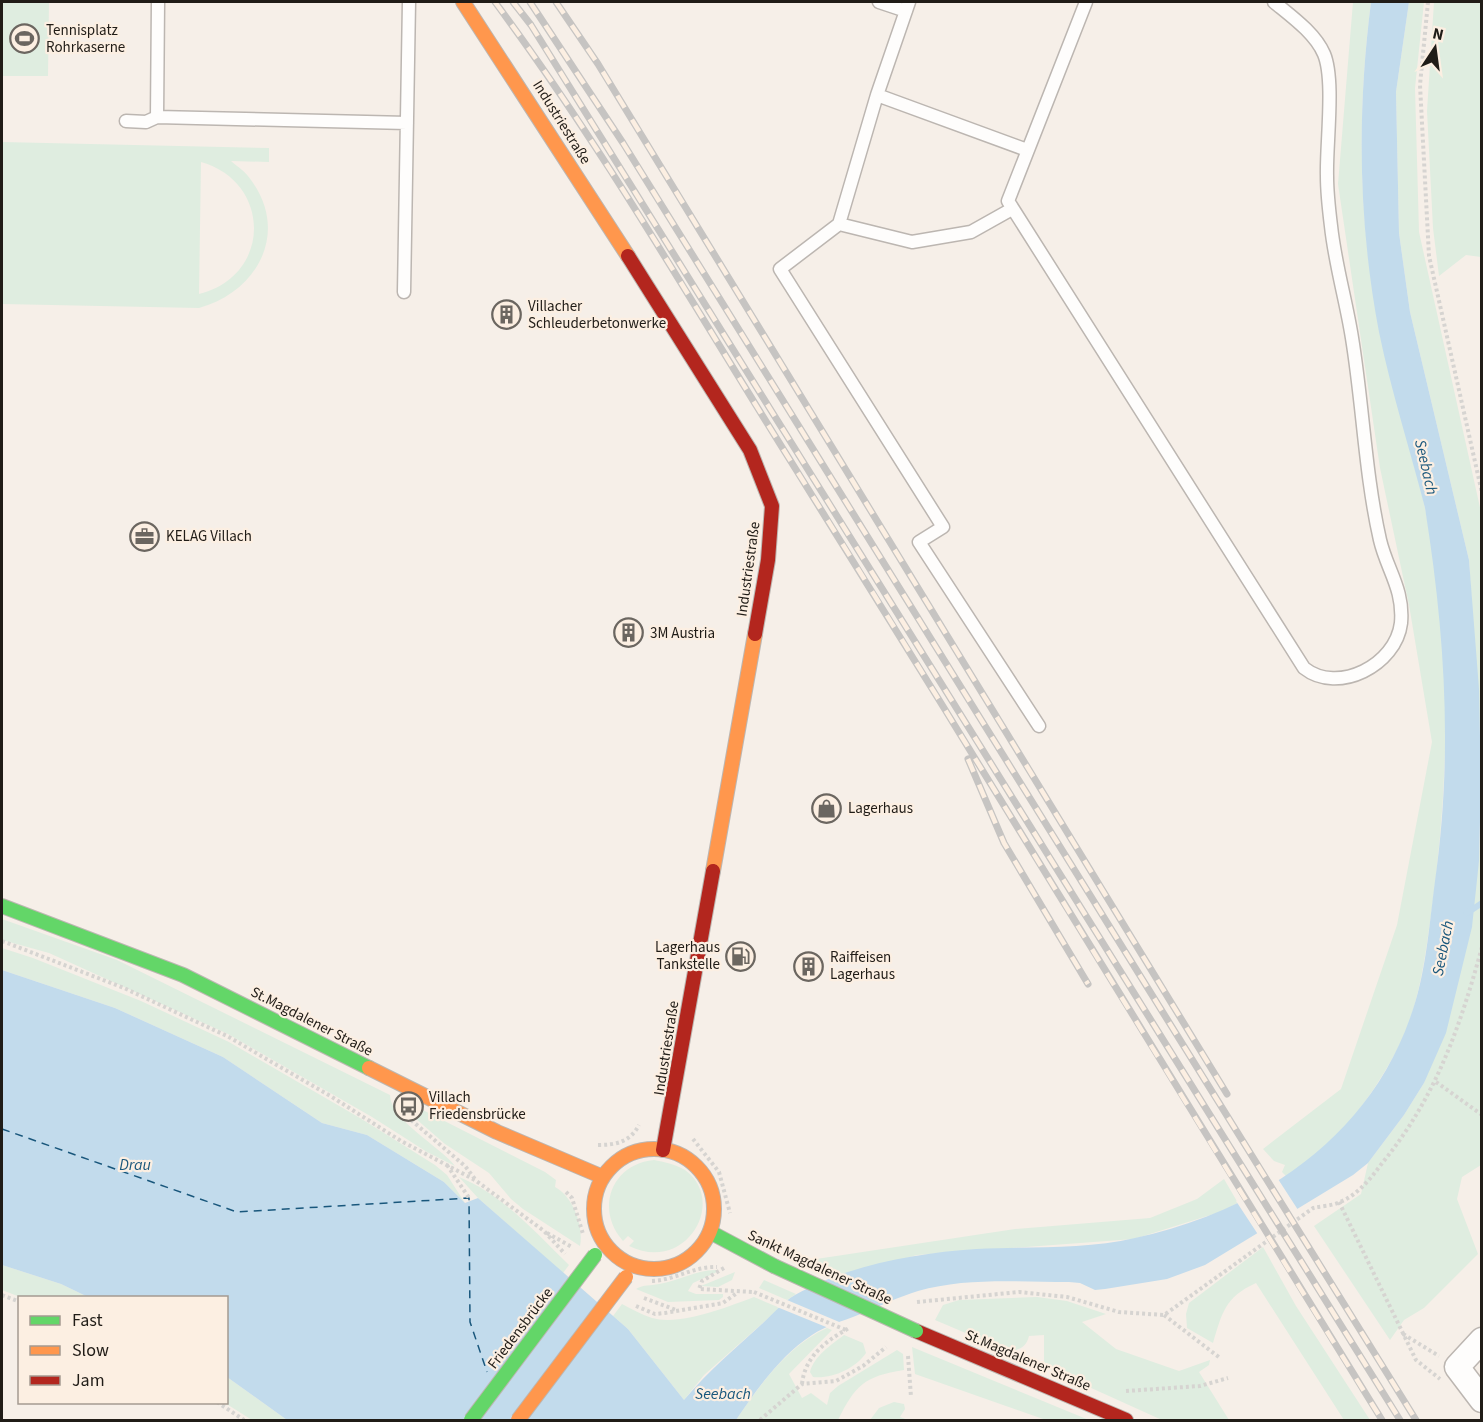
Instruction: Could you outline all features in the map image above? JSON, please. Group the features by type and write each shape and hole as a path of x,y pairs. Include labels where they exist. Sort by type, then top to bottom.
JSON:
{"street":[{"name":"Industriestraße","path":"463,2 540,117 750,450 772,506 768,560 671,1119 663,1150"},
{"name":"St.Magdalener Straße","path":"2,906 183,975 339,1052 401,1086 603,1177"},
{"path":"640,1150 663,1150 678,1154 696,1166 711,1190 714,1211 710,1232 704,1244 685,1262 668,1268 638,1268 599,1250 593,1204 603,1177 621,1158 640,1150"},
{"name":"Sankt Magdalener Straße","path":"710,1232 774,1266 916,1331"},
{"name":"Friedensbrücke","path":"471,1420 599,1250"},
{"path":"518,1420 626,1277 638,1268"},
{"name":"St.Magdalener Straße","path":"916,1331 1126,1420"},
{"path":"1482,1340 1457,1367 1482,1400"}],"lane":[{"path":"157,117 158,2"},
{"path":"404,292 409,2"},
{"path":"879,2 907,6 877,95 839,224 780,268 943,527 919,542 1039,726"},
{"path":"1086,2 1008,201 1304,668 1326,679 1365,671 1384,658 1394,643 1401,624 1399,588 1380,542 1352,337 1335,259 1327,177 1328,73 1324,55 1315,40 1274,2"},
{"path":"877,95 1027,150"},
{"path":"126,121 146,122 157,117 407,123"},
{"path":"839,224 912,242 971,232 1012,208"}],"path":[{"path":"1428,2 1420,85 1429,256 1482,494"},
{"path":"2,941 124,988 228,1036 332,1097 401,1141 476,1180 544,1232"},
{"path":"1164,1315 1312,1208 1339,1202 1363,1187 1398,1143 1436,1082 1465,1010 1482,947"},
{"path":"1436,1082 1482,1115"},
{"path":"408,1117 465,1166 476,1180"},
{"path":"583,1232 572,1198 562,1186 572,1165 583,1146 617,1145 635,1133 643,1118"},
{"path":"691,1134 719,1172 734,1220"},
{"path":"446,1165 469,1198"},
{"path":"1339,1202 1403,1334 1416,1360 1432,1376 1443,1380 1457,1367 1403,1334"},
{"path":"644,1282 665,1280 701,1268 725,1267 702,1281 699,1288 737,1293 754,1292 856,1335"},
{"path":"914,1302 1019,1292 1067,1297 1119,1312 1164,1315 1220,1358"},
{"path":"676,1311 723,1303 737,1293"},
{"path":"2,1295 18,1301"},
{"path":"802,1384 804,1367 817,1351 835,1336 853,1326"},
{"path":"760,1420 802,1384 836,1382 887,1348 876,1343"},
{"path":"908,1351 911,1396"},
{"path":"1098,1408 1115,1394 1134,1388 1200,1386 1228,1378"},
{"path":"220,1404 244,1420"}],"green space":[{"name":"Tennisplatz Rohrkaserne","path":"2,2 49,2 48,76 2,76"},
{"path":"1353,2 1371,2 1362,108 1362,179 1367,250 1389,369 1419,480 1434,558 1444,658 1445,758 1432,908 1419,989 1410,1020 1383,1075 1354,1116 1335,1138 1287,1177 1282,1172 1285,1165 1274,1161 1263,1149 1341,1089 1397,925 1432,742 1409,605 1380,468 1338,184"},
{"path":"1409,2 1424,2 1415,88 1419,232 1481,512 1481,752 1469,560 1410,312 1399,233 1396,92"},
{"path":"1434,2 1482,2 1481,257 1466,255 1439,276 1433,228 1427,111"},
{"path":"2,142 269,148 269,162 231,161 249,177 262,200 267,220 267,240 261,258 251,274 237,289 219,300 199,308 2,304","holes":["201,162 224,173 241,189 251,208 254,229 250,250 240,269 223,284 199,294"]},
{"path":"1481,783 1481,1165 1462,1177 1457,1199 1478,1254 1424,1308 1404,1320 1390,1340 1314,1226 1361,1194 1368,1163 1404,1115 1424,1083 1479,861"},
{"path":"2,919 117,960 390,1095 398,1114 455,1166 427,1152 372,1117 228,1034 49,953 2,940"},
{"path":"2,948 141,1001 229,1042 360,1118 435,1165 447,1175 465,1203 444,1182 367,1135 322,1123 223,1057 115,1008 2,970"},
{"path":"407,1102 545,1172 556,1180 555,1187 567,1197 579,1221 580,1246 523,1209 511,1199 489,1173 445,1144 408,1112 403,1106"},
{"path":"654,1160 685,1170 697,1183 702,1199 701,1215 695,1230 683,1242 668,1250 650,1252 629,1246 634,1241 628,1236 623,1241 610,1216 609,1203 618,1179 627,1170 639,1163"},
{"path":"459,1177 490,1193 531,1228 569,1265 563,1273 478,1198"},
{"path":"1224,1179 1238,1203 1220,1212 1134,1239 917,1255 837,1278 803,1261 1015,1229 1150,1218 1197,1199"},
{"path":"1263,1247 1296,1306 1370,1420 1344,1420 1256,1283 1231,1300 1222,1315 1213,1343 1187,1328 1186,1314 1189,1303"},
{"path":"2,1265 61,1284 86,1296 18,1296 2,1290"},
{"path":"716,1270 717,1272 693,1283 688,1291 696,1294 723,1294 719,1300 668,1302 636,1289 701,1272"},
{"path":"735,1272 732,1280 718,1287 701,1286"},
{"path":"764,1280 796,1294 787,1300 759,1288"},
{"path":"754,1297 780,1308 704,1375 684,1400 628,1329 613,1316 622,1304 652,1318 676,1320 704,1314"},
{"path":"1037,1297 1067,1301 1106,1314 1082,1322 1116,1349 1179,1371 1210,1360 1209,1365 1199,1372 1229,1420 1162,1420 1047,1368 1044,1362 1044,1335 1029,1336 1022,1348 1008,1351 935,1320 943,1305 959,1300"},
{"path":"827,1328 832,1330 789,1374 802,1398 811,1393 827,1405 830,1393 838,1386 897,1350 903,1354 904,1370 870,1379 862,1385 850,1399 838,1420 736,1420 765,1380 787,1356 799,1345"},
{"path":"844,1335 863,1343 866,1353 856,1364 843,1372 813,1377 810,1372 815,1361"},
{"path":"912,1347 1089,1420 1046,1420 915,1374"},
{"path":"228,1378 287,1420 252,1420 227,1404"},
{"path":"894,1402 904,1404 905,1409 900,1417 908,1420 870,1420 879,1408"}],"water":[{"name":"Drau","path":"1371,2 1409,2 1396,92 1399,233 1410,312 1469,560 1479,689 1481,783 1479,861 1472,927 1446,1033 1424,1083 1404,1115 1368,1163 1353,1175 1205,1265 1167,1279 1095,1290 1080,1283 1069,1282 974,1282 910,1293 823,1329 800,1343 779,1363 736,1420 287,1420 228,1378 228,1296 86,1296 61,1284 2,1265 2,970 115,1008 223,1057 322,1123 367,1135 444,1182 465,1203 478,1198 628,1329 684,1400 712,1369 786,1301 837,1276 906,1257 976,1249 1056,1247 1116,1242 1180,1226 1223,1210 1264,1189 1302,1164 1336,1134 1366,1100 1391,1061 1415,1002 1429,933 1441,834 1444,787 1442,648 1432,555 1425,508 1379,332 1367,250 1362,167 1366,43"}],"pier":[{"path":"1278,1179 1300,1213 1259,1236 1236,1201"},
{"path":"784,1299 844,1324 831,1329 777,1307"}],"waterway":[{"path":"1467,913 1482,903"}],"ferry route":[{"path":"2,1129 237,1212 469,1198 470,1322 487,1372"}],"railway":[{"path":"495,2 574,115 650,232 1382,1420"},
{"path":"513,2 531,25 1400,1420"},
{"path":"530,2 623,143 1416,1420"},
{"path":"556,2 598,64 1227,1094"},
{"path":"968,759 1004,843 1088,984"}],"traffic: fast":[{"path":"2,906 183,975 369,1068"},
{"path":"710,1232 774,1266"},
{"path":"471,1420 595,1255"},
{"path":"774,1266 916,1331"}],"traffic: slow":[{"path":"463,2 628,256"},
{"path":"713,871 755,634"},
{"path":"369,1068 497,1132 603,1177"},
{"path":"654,1149 677,1154 696,1167 709,1186 714,1209 709,1232 696,1251 677,1264 654,1269 631,1264 612,1251 599,1232 594,1209 599,1186 612,1167 631,1154 654,1149"},
{"path":"518,1420 626,1277"}],"traffic: jam":[{"path":"628,256 750,450 772,506 768,560 755,634"},
{"path":"663,1150 713,871"},
{"path":"916,1331 1126,1420"}],"place":[{"name":"Tennisplatz Rohrkaserne","path":"25,39"},
{"name":"Villacher Schleuderbetonwerke","path":"507,315"},
{"name":"KELAG Villach","path":"145,536"},
{"name":"3M Austria","path":"629,633"},
{"name":"Lagerhaus","path":"827,808"},
{"name":"Lagerhaus Tankstelle","path":"741,956"},
{"name":"Raiffeisen Lagerhaus","path":"809,966"},
{"name":"Villach Friedensbrücke","path":"408,1106"}],"water label":[{"name":"Seebach","path":"1427,467"},
{"name":"Seebach","path":"1442,948"},
{"name":"Seebach","path":"723,1393"}]}
